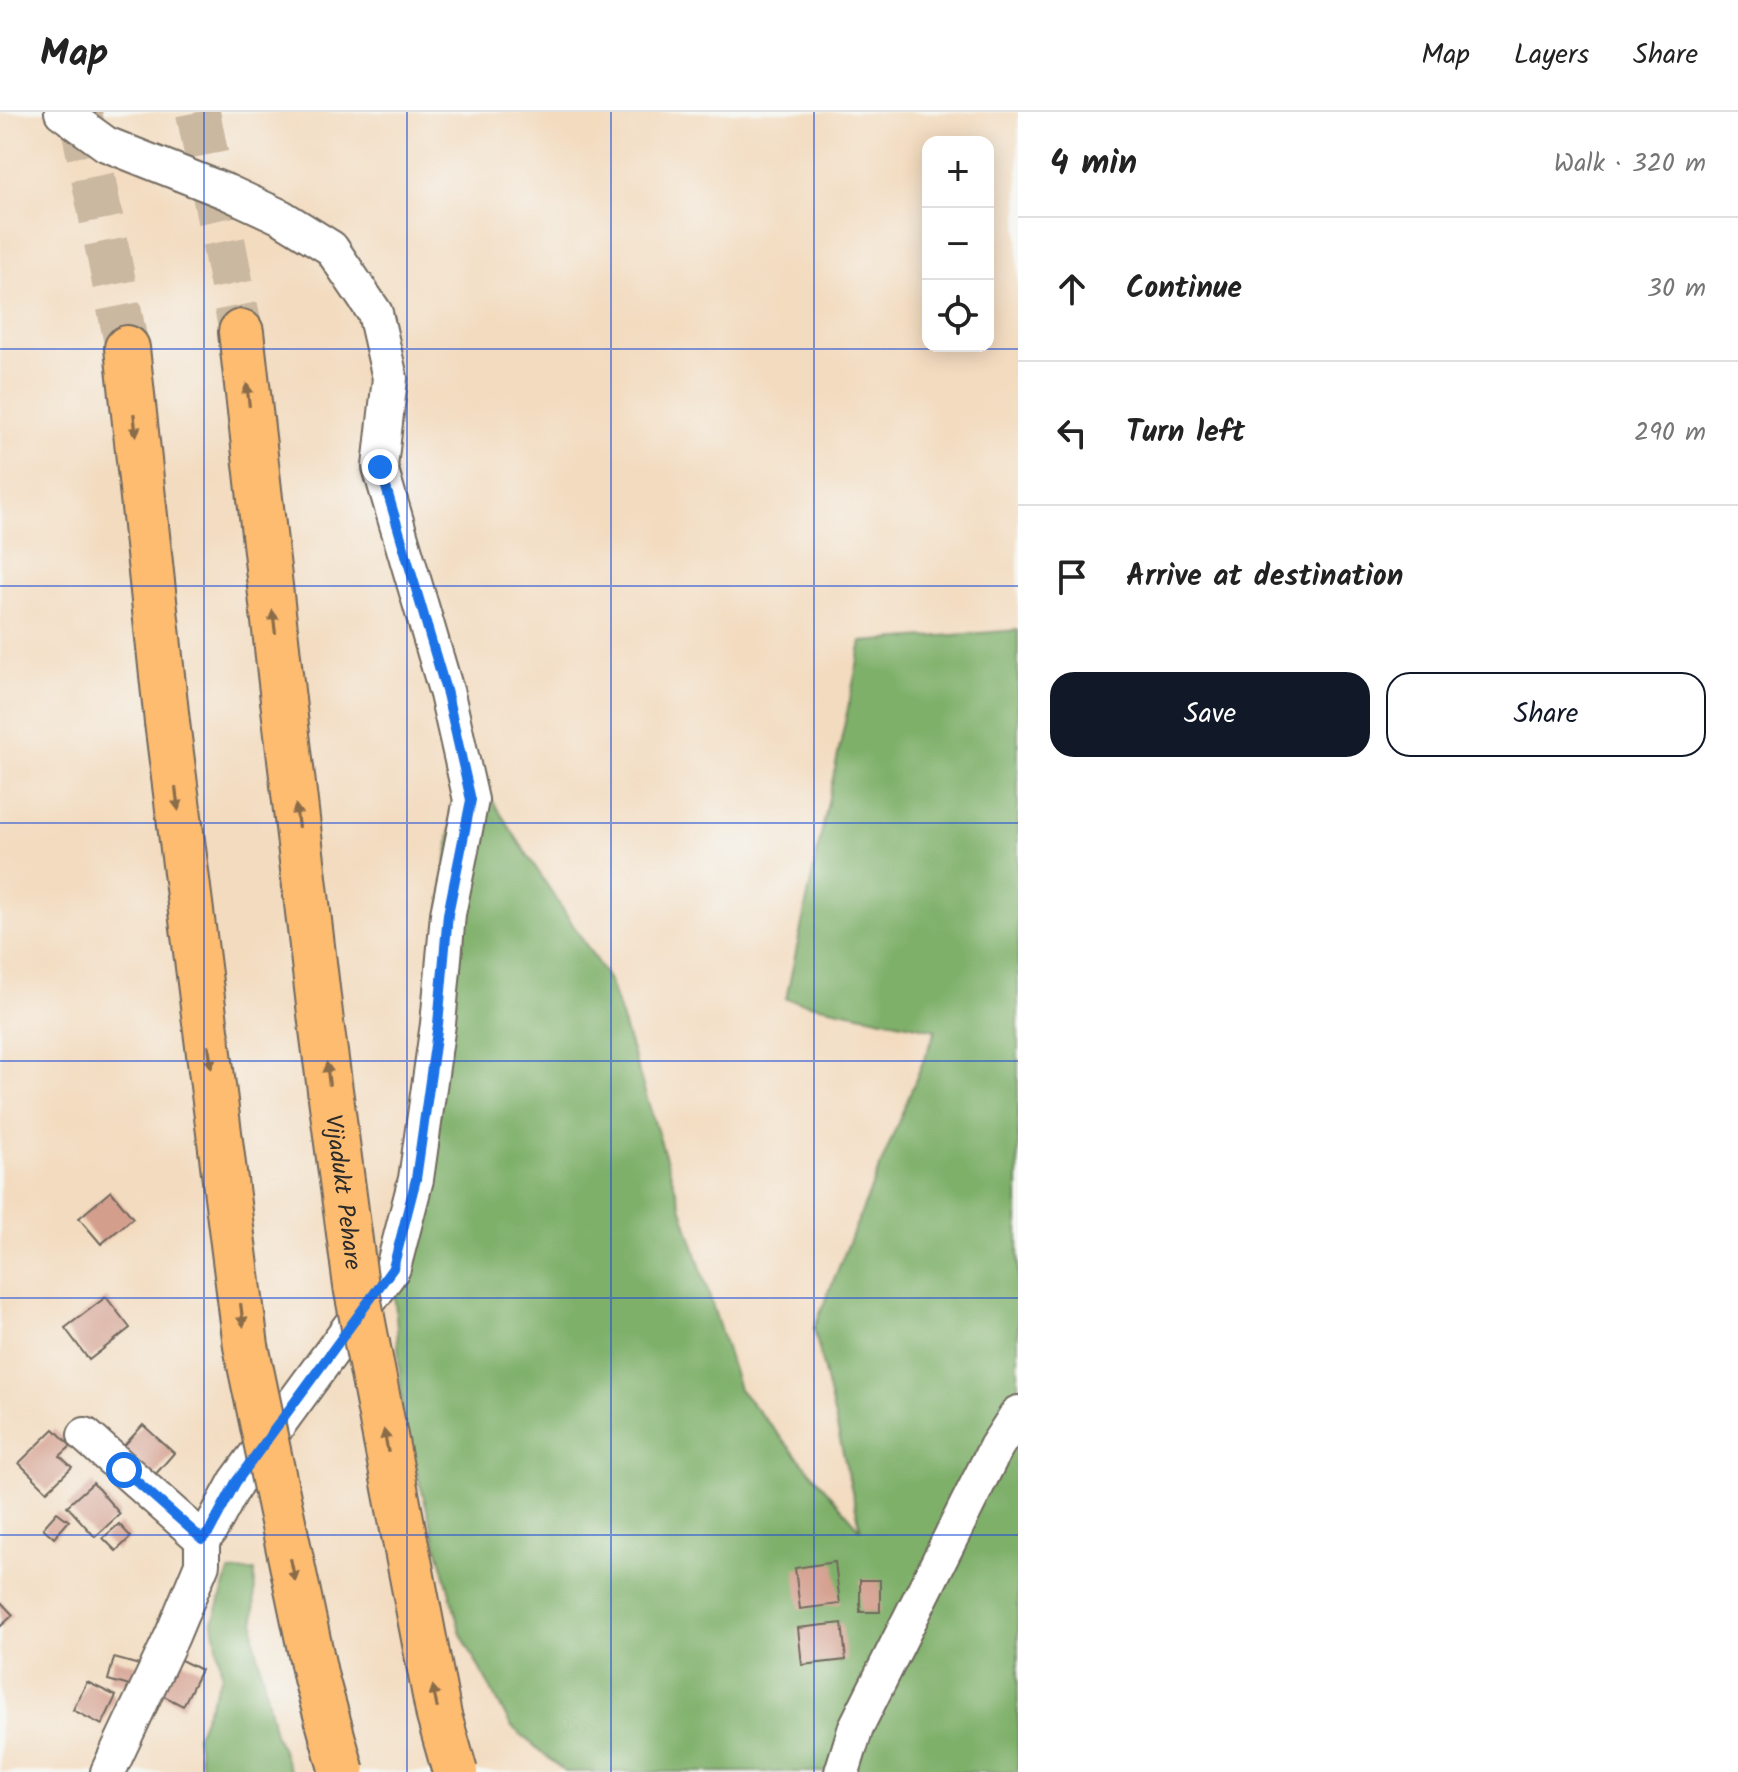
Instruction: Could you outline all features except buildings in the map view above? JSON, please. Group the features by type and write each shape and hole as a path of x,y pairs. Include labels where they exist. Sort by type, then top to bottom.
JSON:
{"highway":[{"name":"Vijadukt Pehare","path":"241,332 321,1022 356,1286 439,1716 455,1772"},
{"path":"127,348 167,722 246,1346 316,1678 342,1772"}],"street":[{"path":"62,112 106,144 241,198 281,217 331,248 375,313 390,378 380,467 447,694 471,800 448,914 438,1024 416,1179 393,1268 236,1482 209,1532 202,1539 202,1564 108,1772"},
{"path":"842,1772 856,1727 996,1447 1018,1413"},
{"path":"85,1435 202,1539"}],"green space":[{"path":"1018,630 1018,1772 565,1772 511,1726 461,1634 403,1421 393,1268 404,1217 460,751 610,982 739,1389 861,1530 814,1328 936,1030 786,999 862,642"},
{"path":"255,1571 254,1638 275,1734 291,1772 203,1772 196,1737 222,1675 213,1622 229,1572"}],"tunnel":[{"path":"80,112 127,348"},
{"path":"198,112 241,332"}],"route":[{"path":"124,1470 202,1539 209,1532 236,1482 393,1268 416,1179 438,1024 448,914 471,800 447,694 380,467"}]}
